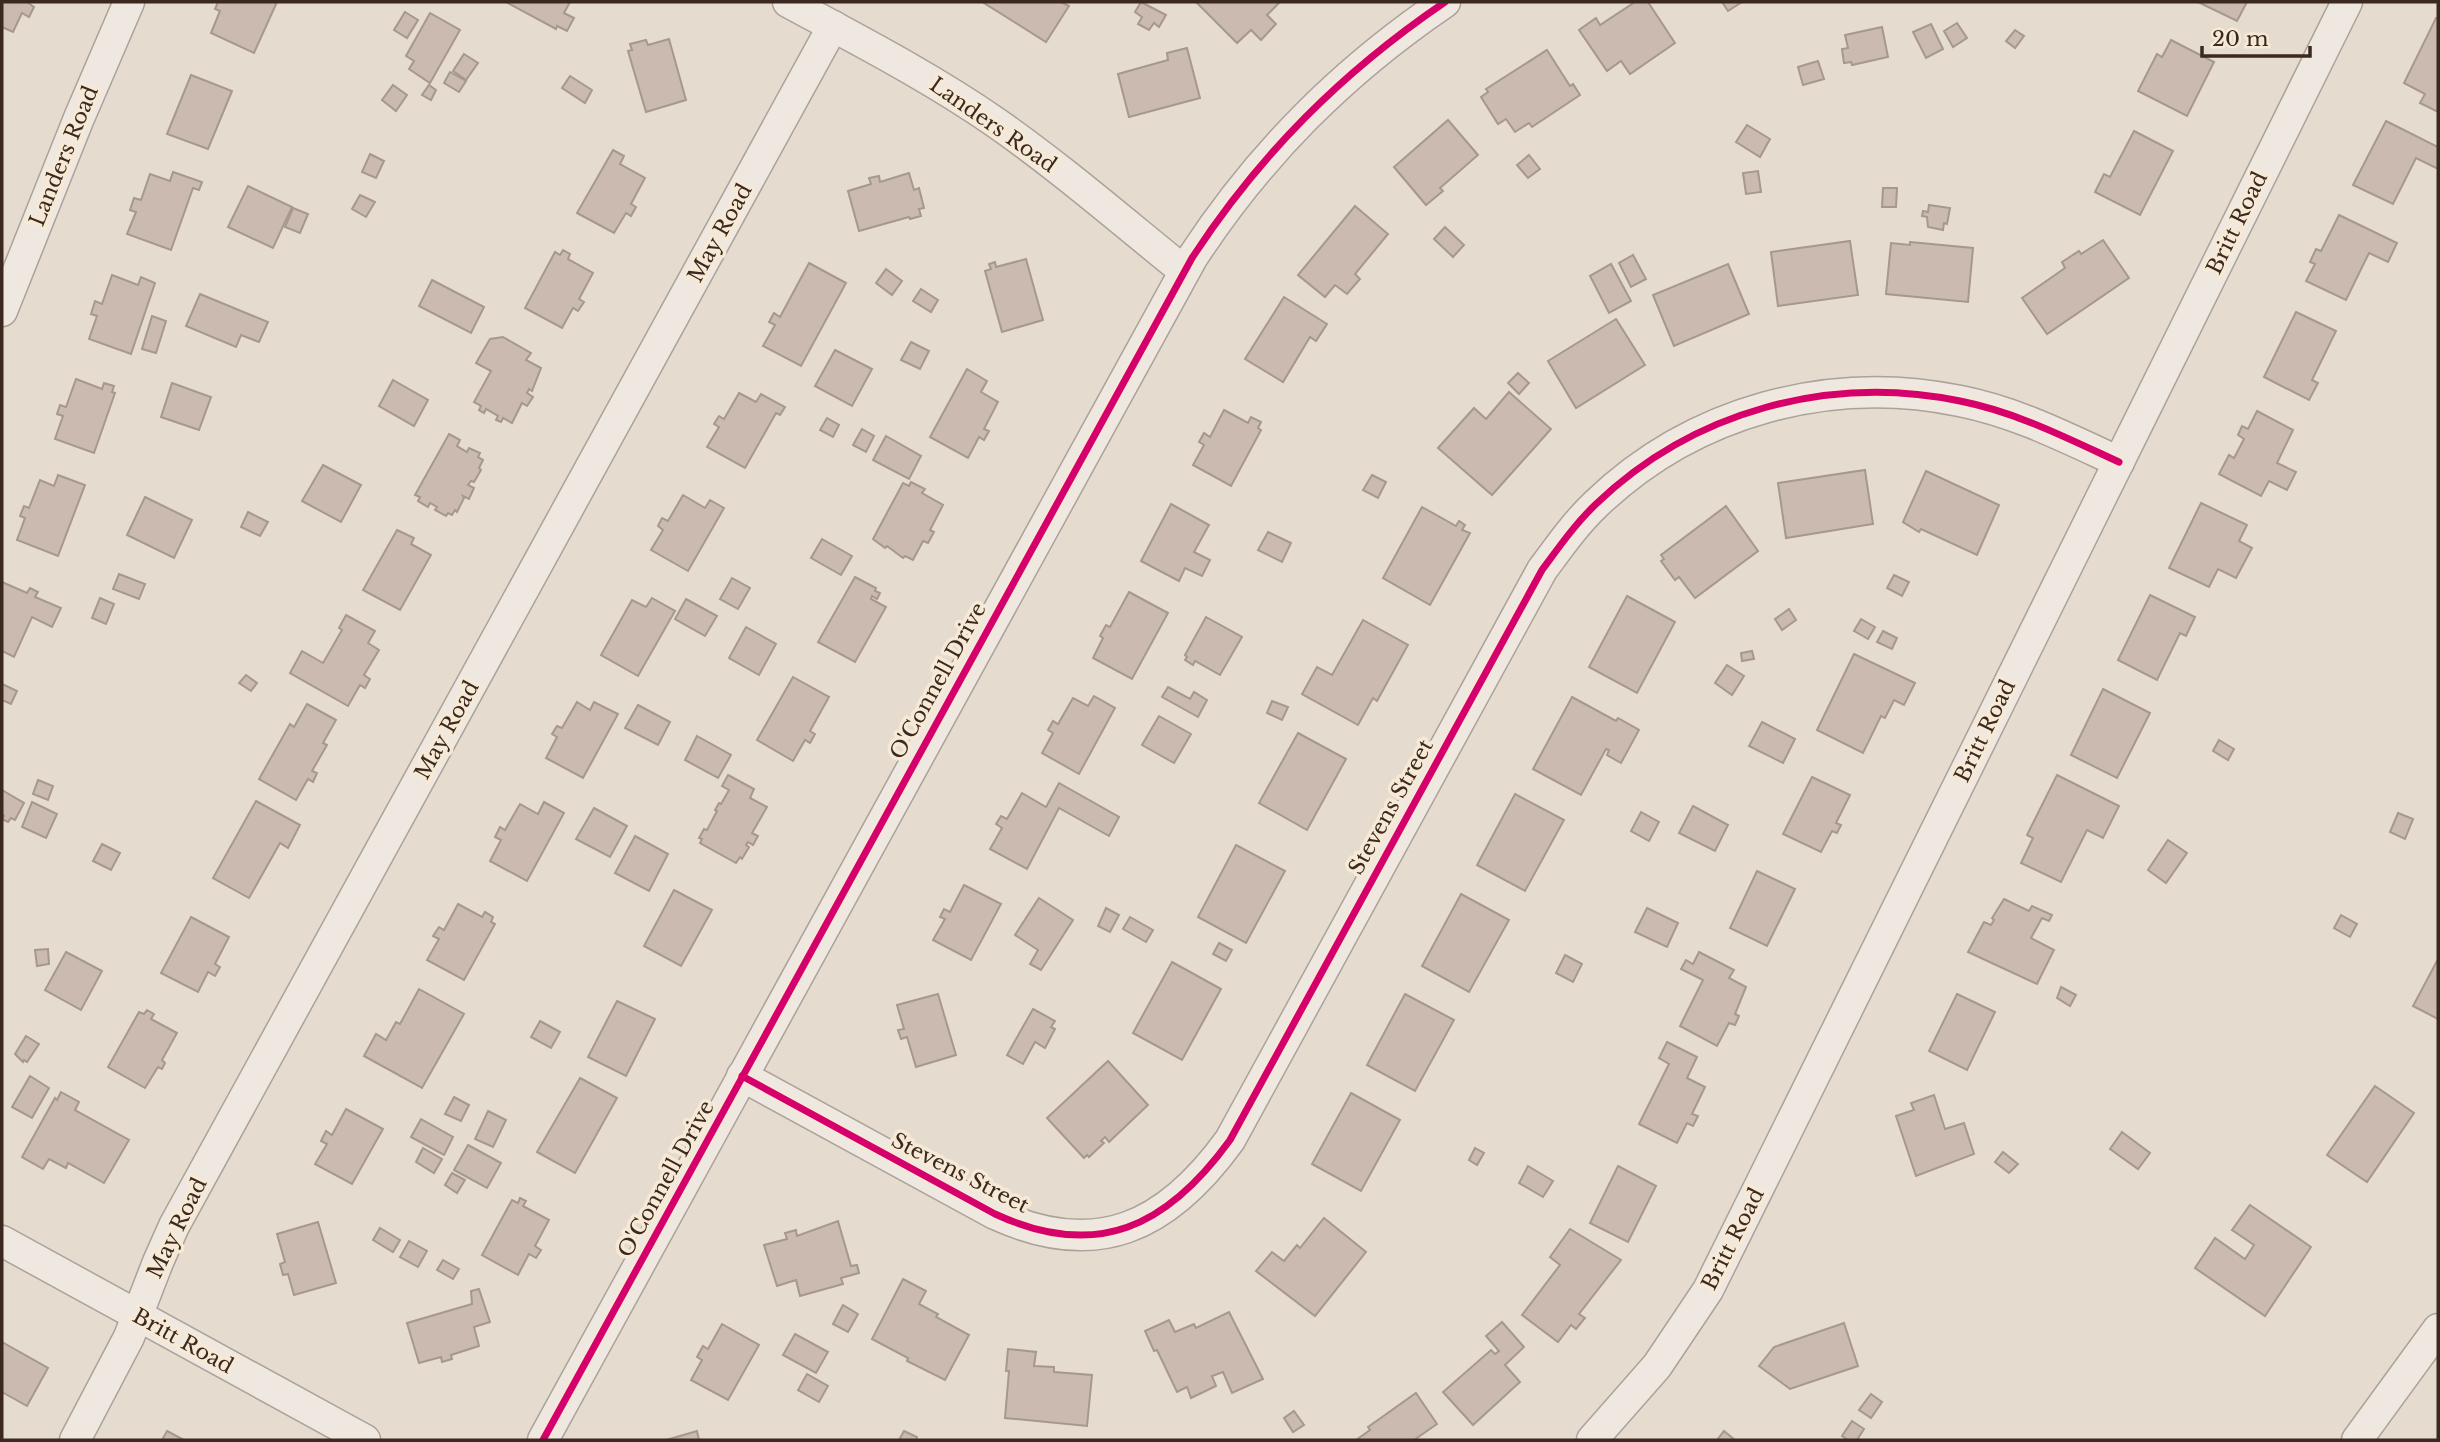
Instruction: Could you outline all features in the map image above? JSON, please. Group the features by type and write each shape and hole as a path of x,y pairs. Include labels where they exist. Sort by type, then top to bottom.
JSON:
{"street":[{"name":"Landers Road","path":"2,311 74,130 129,2"},
{"name":"Landers Road","path":"788,2 918,73 995,122 1041,155 1184,271"},
{"name":"O'Connell Drive","path":"543,1440 1184,271 1219,217 1281,140 1351,73 1444,2"},
{"name":"Britt Road","path":"1592,1440 1657,1366 1708,1290 2347,2"},
{"name":"May Road","path":"75,1440 112,1374 174,1226 833,26"},
{"name":"Stevens Street","path":"742,1076 1020,1226 1074,1236 1104,1234 1132,1227 1171,1203 1193,1185 1213,1164 1230,1140 1542,570 1574,528 1627,477 1662,452 1728,418 1800,398 1875,391 1913,393 2008,413 2119,462"},
{"name":"Britt Road","path":"2,1241 365,1440"},
{"path":"2357,1440 2438,1329"}],"building":[{"path":"2,2 27,2 34,7 29,17 22,13 13,32 2,27"},
{"path":"218,2 277,2 254,53 211,33 220,11 215,9"},
{"path":"506,2 570,2 564,13 574,18 567,31 557,26 556,29"},
{"path":"985,2 1061,2 1069,6 1046,42"},
{"path":"1141,2 1166,15 1159,27 1154,23 1149,30 1138,24 1142,17 1135,12"},
{"path":"1196,2 1280,2 1267,15 1276,24 1261,40 1251,30 1237,43"},
{"path":"1635,2 1648,2 1675,43 1630,74 1621,61 1607,71 1579,30 1596,18 1600,25"},
{"path":"1722,2 1742,2 1728,11"},
{"path":"2198,2 2247,2 2237,21"},
{"path":"405,12 418,20 407,38 394,30"},
{"path":"430,13 460,30 430,83 409,69 414,61 406,56"},
{"path":"2436,18 2438,112 2420,103 2425,94 2404,83"},
{"path":"1957,23 1967,38 1953,47 1944,31"},
{"path":"1931,24 1943,49 1926,58 1913,32"},
{"path":"1882,27 1888,57 1852,65 1851,62 1844,63 1842,49 1848,48 1845,35"},
{"path":"2015,30 2024,36 2015,48 2006,41"},
{"path":"669,39 686,100 646,112 628,51 632,50 630,44 646,40 648,45"},
{"path":"2171,40 2214,62 2187,116 2138,91 2157,54 2162,57"},
{"path":"1187,48 1200,98 1129,117 1118,74 1168,60 1167,53"},
{"path":"1547,50 1570,86 1573,84 1580,95 1532,127 1529,123 1515,132 1506,119 1498,124 1481,97 1488,92 1486,89"},
{"path":"464,54 478,63 466,80 453,71"},
{"path":"1818,61 1824,79 1803,85 1798,67"},
{"path":"450,72 466,81 459,92 444,83"},
{"path":"191,75 232,91 208,149 167,134"},
{"path":"570,76 592,90 585,103 562,88"},
{"path":"393,85 407,95 396,111 382,100"},
{"path":"429,85 436,90 431,100 422,95"},
{"path":"1448,120 1478,155 1440,188 1443,191 1426,205 1394,167"},
{"path":"2386,121 2438,147 2438,169 2416,158 2393,204 2353,185"},
{"path":"1747,125 1770,139 1760,157 1736,142"},
{"path":"2134,131 2173,151 2140,215 2095,192 2104,174 2110,177"},
{"path":"613,150 624,156 620,164 645,178 631,204 636,207 631,216 626,213 614,233 577,213"},
{"path":"370,154 384,161 376,178 362,172"},
{"path":"1529,155 1540,169 1528,178 1517,165"},
{"path":"1758,171 1761,192 1746,194 1743,173"},
{"path":"173,172 202,182 199,190 193,188 171,250 127,234 136,212 130,210 134,198 141,200 150,174 170,181"},
{"path":"909,173 914,190 919,188 924,208 919,209 921,216 859,231 848,191 871,184 869,178 879,176 880,182"},
{"path":"248,186 292,207 273,248 228,227"},
{"path":"1883,188 1897,188 1896,207 1882,207"},
{"path":"360,195 375,202 366,217 352,209"},
{"path":"1929,205 1950,208 1943,230 1928,227 1927,217 1922,216 1923,211 1928,212"},
{"path":"1355,206 1388,234 1355,274 1360,279 1347,294 1335,285 1325,297 1298,275"},
{"path":"293,208 308,214 300,233 285,227"},
{"path":"2339,215 2397,243 2388,262 2369,253 2346,300 2306,281 2315,264 2310,262 2316,249 2321,251"},
{"path":"1445,227 1464,245 1453,257 1434,239"},
{"path":"2103,240 2129,278 2047,334 2022,298 2065,268 2062,262"},
{"path":"1850,241 1858,295 1778,306 1771,252"},
{"path":"1910,242 1973,248 1968,302 1886,294 1891,243 1910,245"},
{"path":"563,250 570,254 568,259 593,273 579,299 584,302 578,311 573,308 562,328 525,308 555,252 560,255"},
{"path":"1633,255 1646,279 1631,287 1619,263"},
{"path":"1026,259 1043,320 1002,332 985,271 991,269 989,264 995,262 996,267"},
{"path":"809,263 846,283 801,366 763,346 775,325 769,322 774,313 780,317"},
{"path":"1611,264 1631,301 1609,313 1590,276"},
{"path":"1728,264 1749,314 1674,346 1653,295"},
{"path":"886,269 902,281 892,295 876,283"},
{"path":"112,275 138,285 141,277 155,283 131,354 89,339 97,316 91,314 95,301 102,304"},
{"path":"432,280 484,307 471,333 419,306"},
{"path":"921,289 938,300 931,312 913,301"},
{"path":"200,294 268,322 259,342 241,335 236,347 186,326"},
{"path":"1284,297 1327,324 1316,341 1310,337 1283,382 1245,359"},
{"path":"2296,312 2336,331 2312,380 2318,383 2309,400 2264,377"},
{"path":"152,316 166,321 156,353 142,349"},
{"path":"1616,319 1645,365 1576,408 1548,361"},
{"path":"503,337 531,353 526,360 541,368 532,391 529,389 527,393 533,397 527,406 522,403 512,423 503,418 501,422 496,420 498,416 486,409 484,413 479,410 481,406 474,402 491,371 476,363 490,339"},
{"path":"911,342 929,351 920,369 901,360"},
{"path":"835,350 872,369 852,406 815,386"},
{"path":"967,369 987,381 981,392 998,402 984,429 989,431 984,440 979,437 968,458 930,437"},
{"path":"1518,373 1529,383 1519,394 1508,383"},
{"path":"76,379 102,389 104,383 114,386 112,392 115,393 94,453 55,439 63,416 57,414 60,405 66,407"},
{"path":"393,380 428,400 414,426 379,406"},
{"path":"172,383 211,397 199,430 161,417"},
{"path":"1509,392 1551,429 1492,495 1438,448 1474,408 1486,419"},
{"path":"739,393 756,402 761,394 785,407 780,415 776,413 745,468 707,447 719,427 714,424 719,416 724,419"},
{"path":"1224,410 1248,423 1251,417 1261,422 1258,428 1261,430 1231,486 1193,465 1204,445 1199,442 1204,433 1210,437"},
{"path":"2257,411 2293,430 2277,463 2296,472 2287,490 2269,481 2261,496 2219,474 2229,455 2234,458 2244,439 2238,435 2242,426 2248,429"},
{"path":"827,418 839,425 833,437 820,430"},
{"path":"862,429 874,436 866,452 853,445"},
{"path":"449,434 460,440 457,446 467,452 469,448 480,453 478,457 483,460 474,482 471,481 468,485 474,488 469,499 463,496 457,512 455,510 452,515 448,513 446,516 435,510 437,507 430,503 428,507 418,501 420,497 415,495"},
{"path":"886,436 921,456 909,479 873,460"},
{"path":"323,465 361,485 341,522 302,501"},
{"path":"1865,470 1873,524 1786,538 1778,483"},
{"path":"1926,471 1999,505 1977,555 1921,529 1919,532 1903,522"},
{"path":"58,475 85,485 58,556 17,540 25,518 20,516 24,506 29,508 40,480 54,486"},
{"path":"1372,475 1386,482 1378,498 1363,490"},
{"path":"911,482 925,489 922,493 943,505 930,530 934,532 928,543 923,541 913,560 905,556 903,558 873,539 903,483 909,486"},
{"path":"683,495 705,508 710,500 724,508 688,571 651,550 663,530 658,526 662,518 668,521"},
{"path":"145,497 192,520 174,558 127,535"},
{"path":"2201,503 2247,525 2239,541 2252,548 2236,578 2218,569 2209,587 2169,568"},
{"path":"1171,504 1209,525 1194,552 1210,560 1202,576 1185,568 1179,581 1141,561"},
{"path":"1726,506 1758,551 1695,598 1679,577 1675,580 1661,561 1664,559 1661,555"},
{"path":"1422,507 1456,526 1459,521 1465,525 1462,530 1470,533 1430,605 1383,578"},
{"path":"248,512 268,522 260,536 241,527"},
{"path":"397,530 414,538 411,544 431,555 400,610 363,590"},
{"path":"1268,532 1291,543 1282,562 1258,550"},
{"path":"822,539 852,556 841,575 811,558"},
{"path":"119,574 145,584 139,599 113,589"},
{"path":"1894,575 1909,582 1902,596 1887,588"},
{"path":"855,577 876,588 875,591 880,593 877,599 872,596 871,599 886,607 855,662 818,642"},
{"path":"732,578 750,588 738,609 720,599"},
{"path":"2,582 27,593 30,588 38,592 35,597 61,608 52,627 32,617 14,657 2,651"},
{"path":"1129,592 1168,613 1132,679 1093,658 1106,625 1110,627"},
{"path":"2150,595 2195,617 2186,636 2180,633 2157,680 2118,660"},
{"path":"1627,596 1675,622 1637,693 1589,667"},
{"path":"100,598 114,604 106,624 92,618"},
{"path":"652,598 675,611 638,676 601,655 632,600 646,607"},
{"path":"686,599 717,616 705,636 675,619"},
{"path":"1789,609 1796,620 1782,630 1775,619"},
{"path":"346,615 375,631 368,643 379,650 364,675 370,679 365,688 360,685 348,706 290,673 302,651 323,663 342,630 339,628"},
{"path":"1206,617 1242,637 1220,675 1195,661 1193,665 1185,660 1185,655"},
{"path":"1861,619 1875,627 1868,639 1854,631"},
{"path":"1363,620 1408,645 1377,701 1373,698 1358,725 1302,694 1317,667 1332,675"},
{"path":"746,627 776,644 759,675 729,658"},
{"path":"1883,631 1897,638 1892,649 1877,642"},
{"path":"1752,651 1754,659 1742,661 1741,653"},
{"path":"1854,654 1915,683 1904,705 1894,700 1885,718 1881,716 1863,753 1817,730"},
{"path":"1727,665 1744,676 1732,695 1715,683"},
{"path":"246,675 257,683 251,691 239,683"},
{"path":"793,677 829,697 810,731 815,734 810,743 805,740 793,761 757,740"},
{"path":"2,684 17,691 11,704 2,700"},
{"path":"1168,687 1190,699 1194,692 1207,700 1198,717 1162,697"},
{"path":"2103,689 2150,713 2117,778 2071,755"},
{"path":"1094,696 1115,708 1079,774 1042,753 1053,733 1048,730 1053,721 1058,724 1073,698 1088,706"},
{"path":"1572,697 1639,730 1621,763 1607,755 1609,750 1606,749 1581,795 1533,769"},
{"path":"1272,701 1288,707 1282,720 1267,713"},
{"path":"577,702 590,710 594,702 618,714 583,778 546,758 557,737 552,734 557,726 562,728"},
{"path":"307,704 336,720 323,743 327,745 312,771 317,773 313,782 308,779 296,800 259,779 290,724 294,727"},
{"path":"638,705 670,722 658,745 625,728"},
{"path":"1159,716 1191,734 1174,763 1142,745"},
{"path":"1762,722 1795,739 1783,763 1749,746"},
{"path":"1298,733 1346,759 1307,830 1259,803"},
{"path":"697,736 731,755 718,778 685,760"},
{"path":"2219,740 2234,749 2228,760 2213,751"},
{"path":"728,775 754,789 750,798 767,807 752,833 758,836 753,845 748,842 746,845 749,847 742,859 740,857 736,863 700,843 702,839 699,838 704,829 707,830 717,811 715,810 729,790 722,786"},
{"path":"2057,775 2119,806 2103,838 2087,830 2061,882 2021,863 2033,838 2027,835"},
{"path":"1812,777 1850,795 1836,823 1841,825 1837,833 1832,831 1821,852 1783,834"},
{"path":"38,780 53,786 48,800 33,794"},
{"path":"1059,783 1119,817 1109,836 1059,808 1027,869 990,849 1002,828 996,824 1001,816 1007,819 1022,793 1046,807"},
{"path":"2,790 24,803 15,820 11,818 8,822 2,819"},
{"path":"1515,794 1564,820 1525,891 1477,865"},
{"path":"256,801 300,825 288,848 280,843 249,898 213,878"},
{"path":"32,802 57,814 46,838 22,827"},
{"path":"544,802 564,813 527,881 490,861 501,840 495,837 500,827 505,830 520,804 538,814"},
{"path":"1693,806 1728,825 1715,851 1679,833"},
{"path":"594,808 627,826 610,857 576,839"},
{"path":"1641,812 1659,822 1649,841 1631,831"},
{"path":"2398,813 2413,819 2405,839 2390,832"},
{"path":"635,836 668,854 649,891 615,873"},
{"path":"2168,840 2187,853 2166,883 2148,870"},
{"path":"102,844 120,853 111,870 93,861"},
{"path":"1236,845 1285,871 1246,943 1198,917"},
{"path":"1757,871 1795,889 1767,946 1730,928"},
{"path":"964,885 1001,904 971,960 933,940 945,919 940,917 944,909 950,912"},
{"path":"674,890 712,910 681,966 644,946"},
{"path":"1461,894 1509,920 1469,992 1422,966"},
{"path":"1039,898 1073,920 1041,970 1030,964 1038,950 1015,935"},
{"path":"2004,899 2029,911 2032,906 2052,915 2049,921 2042,918 2031,938 2054,950 2037,984 1968,952 1984,922 1991,925 1994,920 1992,918"},
{"path":"458,904 482,917 485,912 493,917 491,922 495,924 464,980 427,960 439,939 433,936 439,927 444,930"},
{"path":"1106,908 1119,915 1110,932 1098,926"},
{"path":"1647,908 1678,923 1667,947 1635,932"},
{"path":"2341,915 2357,924 2350,937 2334,928"},
{"path":"191,917 229,937 215,964 220,967 215,976 208,972 198,992 161,973"},
{"path":"1130,917 1153,930 1146,942 1123,929"},
{"path":"1219,943 1232,950 1226,961 1213,954"},
{"path":"48,949 49,964 37,966 35,950"},
{"path":"66,952 102,971 81,1010 45,990"},
{"path":"1699,952 1734,970 1729,978 1746,987 1735,1014 1739,1016 1735,1025 1729,1023 1717,1046 1680,1026 1703,980 1681,969 1686,960 1693,964"},
{"path":"1565,955 1582,964 1573,982 1556,973"},
{"path":"1172,962 1221,989 1182,1060 1133,1033"},
{"path":"2438,962 2438,1019 2413,1006"},
{"path":"2061,987 2076,995 2070,1006 2057,998"},
{"path":"419,989 464,1014 422,1088 364,1056 376,1034 386,1040 396,1022 400,1024"},
{"path":"938,994 956,1055 916,1067 907,1037 901,1039 898,1030 904,1029 897,1005"},
{"path":"1405,994 1454,1020 1415,1091 1367,1065"},
{"path":"1957,994 1995,1012 1967,1070 1929,1051"},
{"path":"617,1001 655,1019 626,1076 588,1057"},
{"path":"1033,1009 1055,1021 1051,1027 1055,1029 1045,1048 1035,1042 1023,1064 1007,1055"},
{"path":"147,1010 154,1014 151,1019 177,1033 162,1060 165,1063 162,1069 158,1067 145,1088 108,1067 139,1012 144,1014"},
{"path":"540,1021 560,1032 551,1048 531,1037"},
{"path":"26,1036 39,1044 27,1062 23,1062 15,1054"},
{"path":"1667,1042 1697,1057 1687,1078 1705,1087 1692,1114 1698,1116 1693,1126 1687,1123 1677,1143 1639,1124 1669,1064 1659,1058"},
{"path":"1108,1061 1148,1105 1109,1142 1105,1137 1101,1141 1104,1143 1089,1157 1087,1155 1084,1158 1047,1118"},
{"path":"30,1076 49,1088 32,1118 12,1107"},
{"path":"580,1078 617,1098 575,1173 537,1152"},
{"path":"2375,1086 2414,1113 2367,1182 2327,1155"},
{"path":"61,1092 79,1102 75,1110 129,1140 104,1183 68,1163 66,1168 49,1159 43,1169 22,1157"},
{"path":"1351,1093 1400,1120 1361,1191 1312,1164"},
{"path":"1934,1095 1945,1129 1964,1123 1974,1154 1916,1176 1896,1116 1914,1110 1911,1103"},
{"path":"454,1097 469,1105 461,1121 445,1114"},
{"path":"346,1109 383,1129 352,1184 315,1164 327,1144 321,1141 326,1131 332,1135"},
{"path":"488,1111 506,1120 493,1147 475,1139"},
{"path":"421,1119 453,1137 444,1155 411,1137"},
{"path":"2122,1132 2150,1153 2138,1169 2110,1149"},
{"path":"468,1145 501,1163 487,1188 454,1170"},
{"path":"423,1148 442,1159 434,1173 416,1162"},
{"path":"1475,1148 1484,1153 1477,1165 1469,1160"},
{"path":"2003,1152 2018,1164 2009,1173 1995,1162"},
{"path":"1528,1166 1553,1181 1543,1197 1519,1183"},
{"path":"1618,1166 1656,1186 1628,1242 1590,1223"},
{"path":"452,1173 465,1180 457,1193 445,1185"},
{"path":"520,1198 526,1201 523,1206 549,1220 535,1246 541,1250 536,1258 529,1254 518,1275 482,1255 512,1200 518,1203"},
{"path":"2250,1205 2311,1247 2265,1316 2195,1268 2215,1238 2245,1259 2254,1245 2232,1230"},
{"path":"1324,1218 1366,1252 1315,1316 1256,1271 1272,1252 1284,1261 1297,1245 1300,1248"},
{"path":"838,1221 851,1266 857,1265 859,1273 841,1278 843,1284 800,1296 796,1280 777,1286 764,1245 787,1239 785,1233 796,1230 797,1236"},
{"path":"318,1222 336,1283 294,1295 288,1274 283,1275 280,1264 285,1262 277,1234"},
{"path":"380,1228 400,1240 393,1252 373,1240"},
{"path":"1570,1229 1621,1260 1579,1314 1585,1318 1576,1329 1571,1325 1558,1342 1522,1315 1560,1265 1550,1257"},
{"path":"409,1241 427,1251 418,1267 400,1257"},
{"path":"443,1260 459,1269 453,1279 437,1270"},
{"path":"903,1279 926,1291 919,1304 969,1335 945,1380 872,1339"},
{"path":"479,1289 490,1322 474,1327 479,1346 451,1355 452,1359 442,1362 441,1357 419,1363 407,1323 472,1304 471,1291"},
{"path":"843,1305 858,1314 848,1332 833,1324"},
{"path":"1229,1312 1263,1379 1232,1393 1223,1372 1212,1376 1216,1386 1191,1398 1187,1387 1177,1392 1145,1331 1169,1320 1175,1332 1194,1324 1196,1328"},
{"path":"1502,1322 1524,1347 1505,1365 1520,1382 1473,1425 1443,1392 1491,1350 1495,1354 1499,1351 1486,1336"},
{"path":"1844,1323 1858,1366 1790,1389 1759,1366 1774,1347"},
{"path":"722,1324 759,1345 728,1400 691,1380 702,1360 697,1357 703,1346 708,1349"},
{"path":"795,1334 828,1352 816,1373 783,1355"},
{"path":"2,1342 48,1368 27,1406 2,1392"},
{"path":"1008,1349 1036,1352 1034,1366 1054,1367 1054,1372 1092,1375 1087,1426 1005,1418"},
{"path":"807,1374 828,1386 819,1402 798,1390"},
{"path":"1416,1393 1437,1424 1414,1440 1356,1440 1370,1430 1368,1427"},
{"path":"1871,1394 1882,1402 1871,1418 1859,1410"},
{"path":"1294,1411 1304,1425 1293,1432 1284,1418"},
{"path":"1852,1421 1864,1429 1857,1440 1848,1440 1842,1436"},
{"path":"167,1431 184,1440 162,1440"},
{"path":"697,1431 699,1440 666,1440"},
{"path":"904,1431 917,1437 916,1440 899,1440"},
{"path":"1724,1431 1735,1440 1717,1440"}],"cycle path":[{"path":"543,1440 1192,258 1246,184 1305,117 1372,57 1445,2"},
{"path":"742,1076 995,1214 1032,1228 1066,1234 1098,1234 1127,1227 1155,1214 1181,1195 1230,1140 1542,570 1588,512 1634,472 1675,445 1719,423 1765,408 1813,397 1862,393 1911,394 1981,406 2041,427 2119,462"}]}
